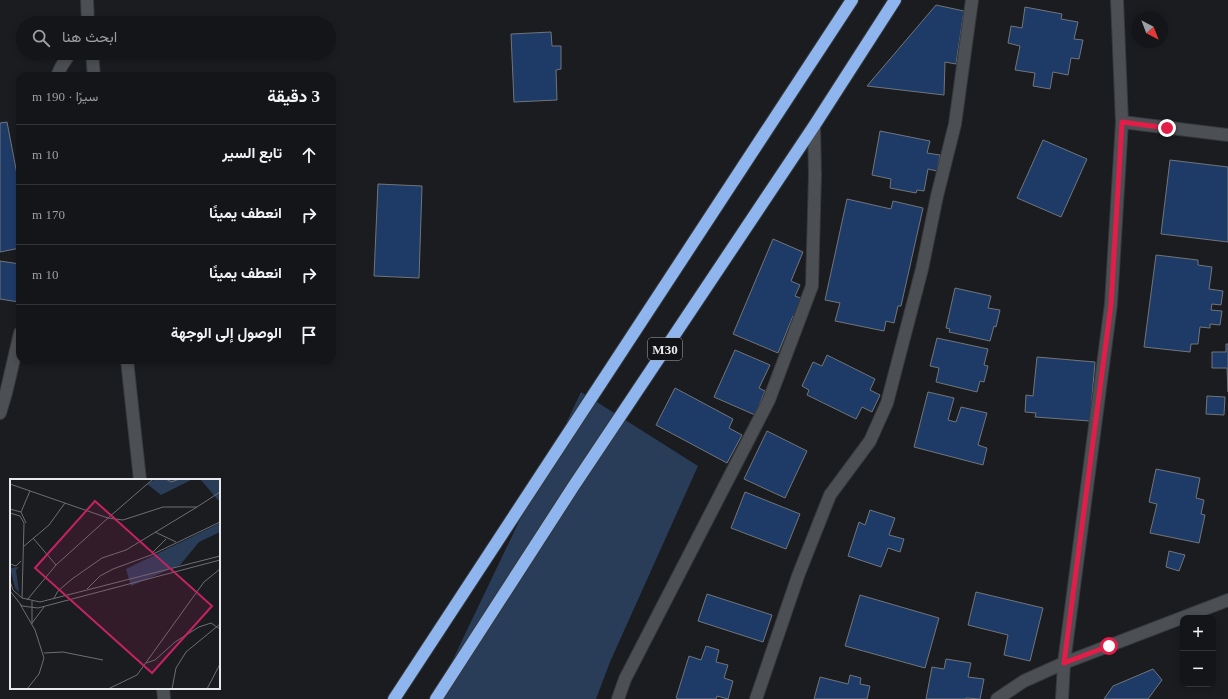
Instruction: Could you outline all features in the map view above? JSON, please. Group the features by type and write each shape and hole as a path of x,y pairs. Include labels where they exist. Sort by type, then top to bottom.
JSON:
{"highway":[{"name":"M30","path":"394,699 852,0"},
{"name":"M30","path":"436,699 573,487 814,126 895,0"}],"street":[{"path":"87,0 88,16"},
{"path":"756,699 798,576 830,495 870,441 886,403 922,269 937,196 955,124 972,0"},
{"path":"1062,699 1064,663 1111,304 1122,122 1117,0"},
{"path":"59,72 66,60"},
{"path":"93,60 94,72"},
{"path":"1122,122 1228,135"},
{"path":"618,699 625,679 769,400 812,286 815,175 814,126"},
{"path":"0,413 16,350"},
{"path":"127,364 140,479"},
{"path":"997,699 1024,681 1064,663 1228,600"},
{"path":"625,679 627,699"},
{"path":"163,689 164,699"}],"shaded area":[{"path":"581,392 698,466 610,662 596,699 434,699"}],"building":[{"path":"936,5 964,11 956,64 945,62 944,95 867,86"},
{"path":"1025,7 1062,14 1061,19 1078,22 1074,39 1083,40 1079,59 1071,58 1068,75 1053,72 1050,89 1033,86 1035,73 1015,70 1020,46 1008,43 1011,26 1022,28"},
{"path":"551,32 552,46 561,46 561,69 556,70 557,100 514,102 511,34"},
{"path":"7,122 16,169 16,249 0,252 0,123"},
{"path":"880,131 930,141 927,153 940,155 937,171 928,169 924,191 917,190 916,193 890,188 891,179 872,175"},
{"path":"1043,140 1087,159 1061,217 1017,198"},
{"path":"1170,160 1228,167 1228,242 1161,234"},
{"path":"378,184 422,186 419,278 374,276"},
{"path":"847,199 891,209 893,201 923,208 901,306 898,306 894,323 886,321 884,331 835,321 840,303 825,300"},
{"path":"773,239 803,252 791,281 800,285 795,296 803,299 796,317 793,316 778,353 733,334"},
{"path":"1156,255 1198,260 1198,265 1212,267 1209,289 1223,291 1221,305 1212,304 1211,310 1222,311 1220,325 1210,324 1210,328 1200,327 1198,344 1191,344 1190,352 1144,347"},
{"path":"0,261 16,263 16,302 0,299"},
{"path":"955,288 991,296 988,308 1000,310 996,327 994,326 990,341 949,332 950,329 946,328"},
{"path":"937,338 988,349 984,365 988,366 984,382 980,381 977,392 936,382 939,368 930,366"},
{"path":"1226,344 1228,344 1228,392 1227,368 1212,368 1212,352 1226,352"},
{"path":"735,350 770,365 759,388 765,391 755,415 714,397"},
{"path":"827,355 875,379 870,390 880,395 872,412 862,407 856,419 807,395 809,390 802,386 813,362 822,366"},
{"path":"1037,357 1095,362 1090,421 1035,417 1036,413 1025,412 1026,395 1033,396"},
{"path":"675,388 733,419 729,428 742,435 727,463 656,425"},
{"path":"928,392 954,398 948,420 956,422 961,407 987,413 978,445 987,448 983,465 914,447"},
{"path":"1207,396 1225,397 1224,415 1206,414"},
{"path":"767,431 807,451 785,498 744,479"},
{"path":"1156,469 1200,478 1196,498 1204,500 1201,514 1205,515 1199,543 1150,533 1157,504 1149,502"},
{"path":"745,492 800,514 786,549 731,528"},
{"path":"870,510 895,518 889,535 904,539 900,552 888,548 881,567 848,556 859,522 865,525"},
{"path":"1169,551 1185,555 1179,571 1166,567"},
{"path":"976,592 1043,608 1030,661 1004,655 1008,635 968,625"},
{"path":"707,594 772,615 763,642 698,621"},
{"path":"860,595 939,618 925,668 845,646"},
{"path":"706,646 719,650 716,662 728,665 724,678 733,681 728,699 717,696 716,699 676,698 689,656 701,660"},
{"path":"946,659 971,663 968,677 984,679 980,699 926,699 932,667 944,669"},
{"path":"1153,669 1162,680 1148,699 1104,699 1113,686"},
{"path":"850,675 861,678 860,684 870,686 867,699 814,699 820,677 848,684"}],"route":[{"path":"1109,646 1064,663 1111,304 1122,122 1167,128"}]}
